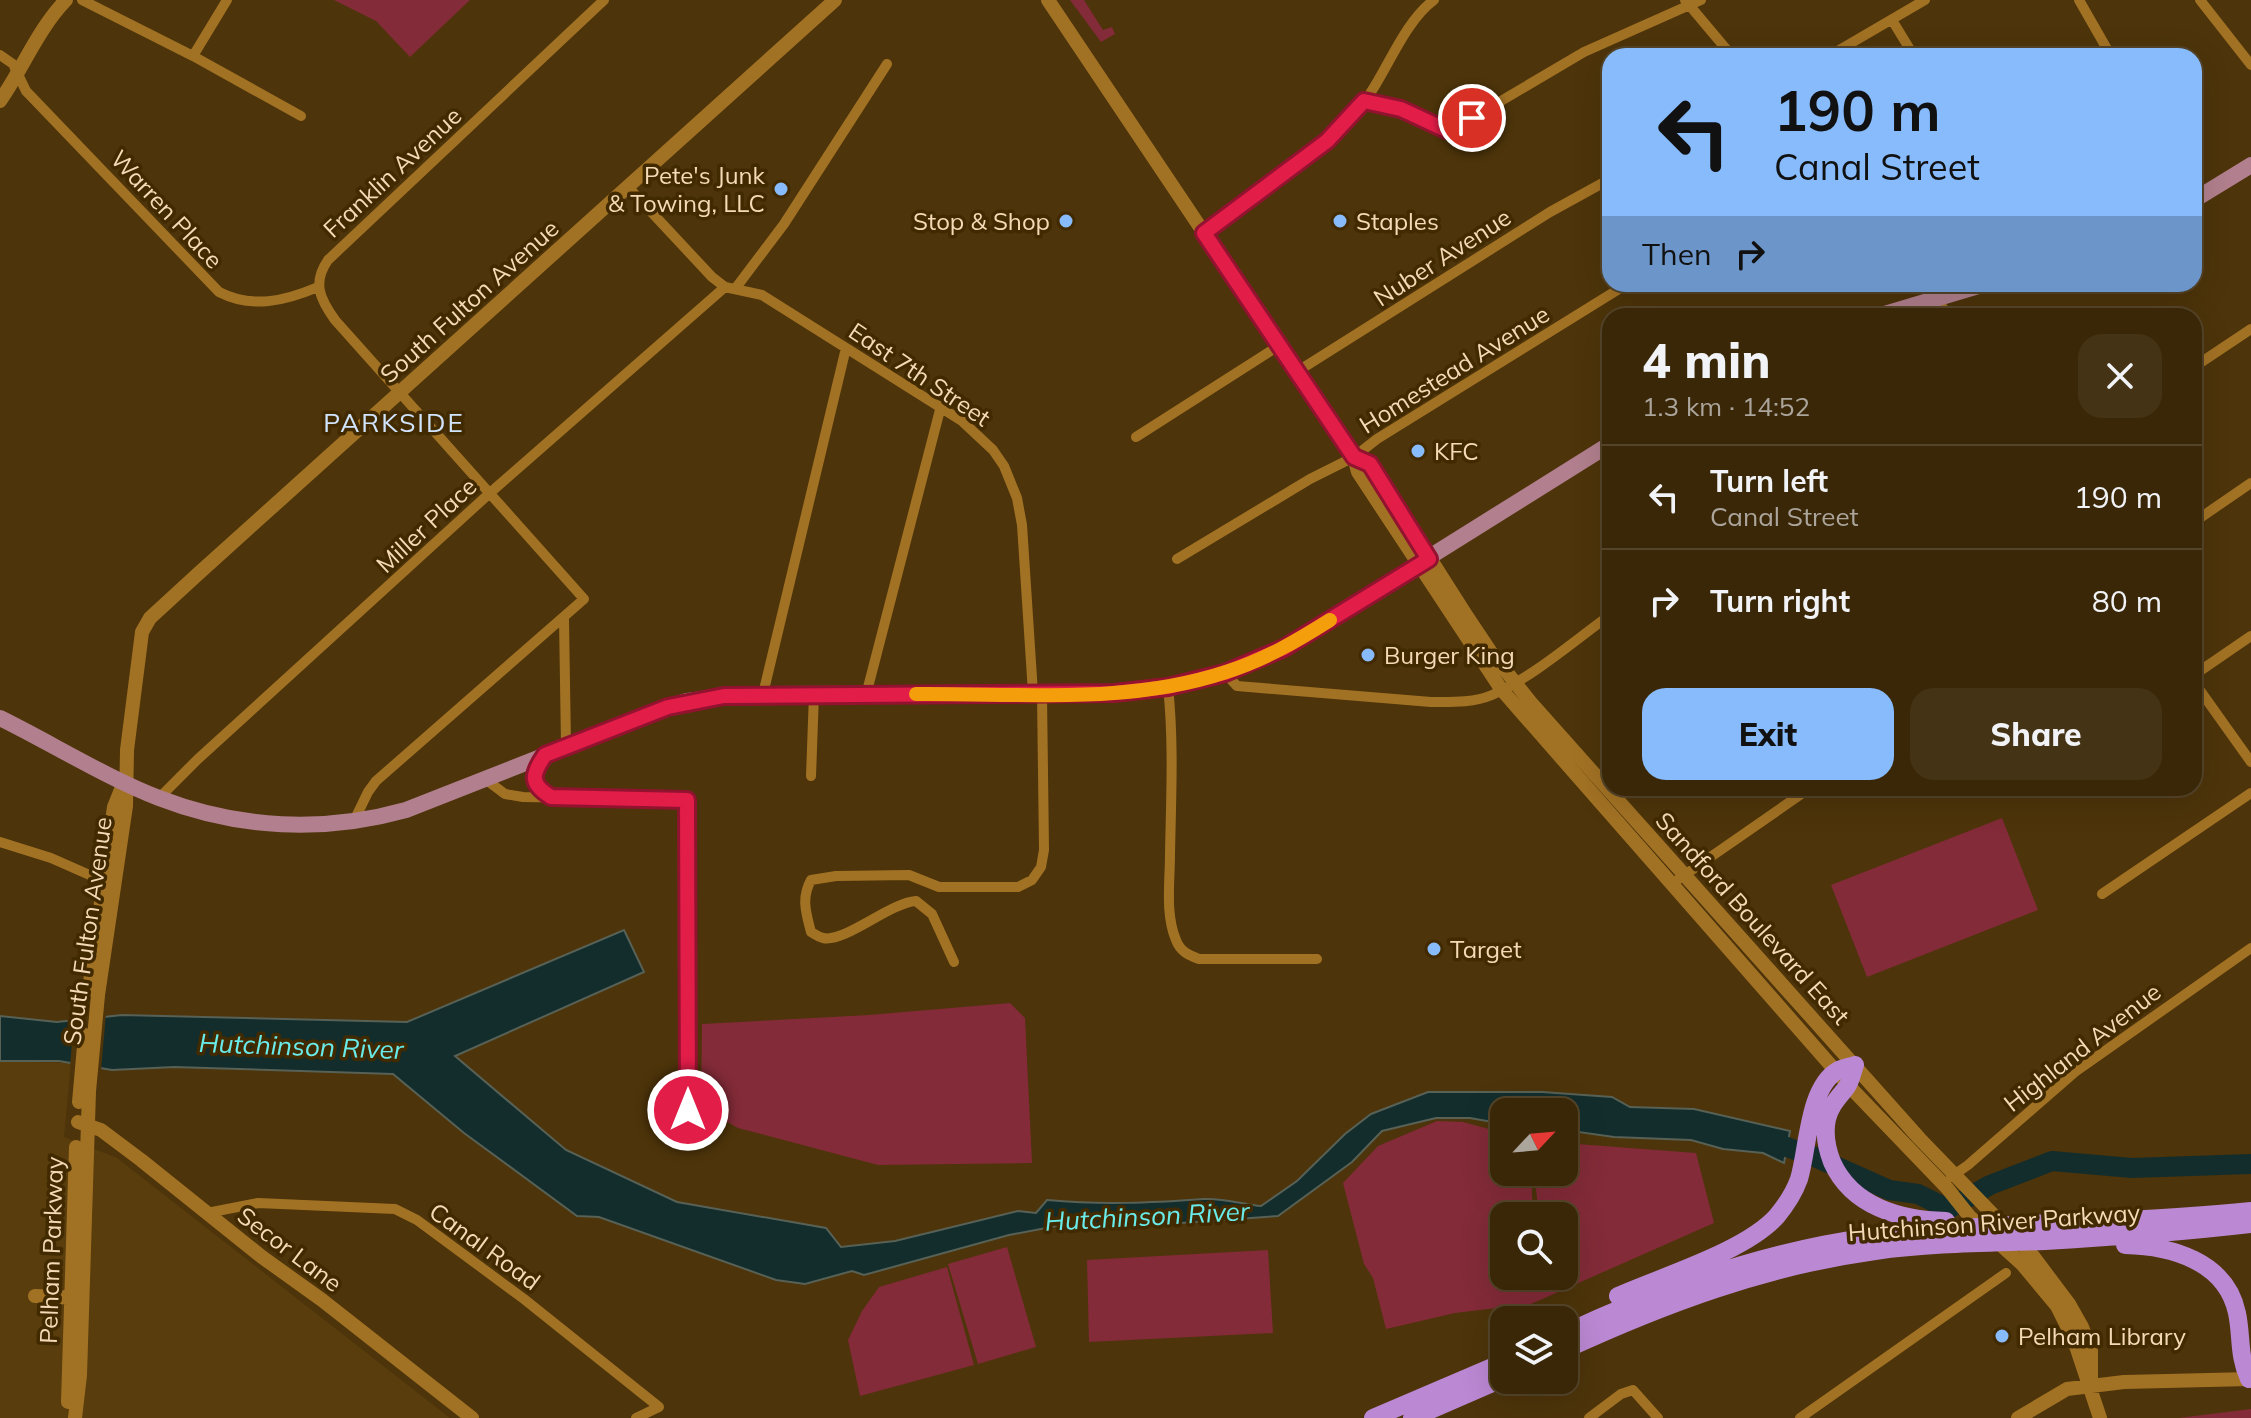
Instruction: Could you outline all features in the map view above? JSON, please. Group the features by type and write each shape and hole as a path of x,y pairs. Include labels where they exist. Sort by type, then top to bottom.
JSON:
{"highway":[{"path":"1578,1316 1751,1237 1769,1224 1796,1187 1819,1120 1820,1093 1847,1074"},
{"path":"1819,1120 1832,1160 1840,1176 1854,1192 1893,1214 1918,1219 1949,1232"},
{"name":"Hutchinson River Parkway","path":"1578,1328 1648,1296 1756,1261 1850,1240 1949,1232 2051,1233 2251,1211"},
{"name":"Hutchinson River Parkway","path":"2051,1233 2074,1239 2251,1224"},
{"name":"Hutchinson River Parkway","path":"1578,1344 1666,1305 1741,1279 1949,1232"},
{"path":"2074,1239 2172,1251 2188,1256 2212,1271 2235,1305 2240,1361 2250,1377"},
{"path":"1450,1387 1490,1361"},
{"path":"1373,1418 1490,1368"},
{"path":"1412,1418 1490,1384"}],"main road":[{"path":"2202,195 2251,165"},
{"path":"1904,308 1957,292"},
{"path":"0,718 159,798 248,821 306,826 353,823 406,810 687,701 763,694 1114,693 1168,687 1225,673 1284,648 1602,449"}],"street":[{"path":"0,101 18,76 42,31 66,0"},
{"path":"82,0 193,56 301,116"},
{"path":"193,56 227,0"},
{"name":"Franklin Avenue","path":"318,287 321,270 328,260 604,0"},
{"name":"South Fulton Avenue","path":"85,1084 108,884 126,806 125,782 145,625 835,0"},
{"name":"Sandford Boulevard East","path":"1048,0 1354,457 1370,464 1423,562 1482,639 1508,686 1602,793"},
{"path":"1204,233 1327,141 1364,101 1410,27 1434,0"},
{"path":"1364,101 1401,109 1446,130 1584,52 1688,3 1701,0"},
{"path":"1843,48 1925,0"},
{"path":"2079,0 2106,48"},
{"path":"2200,0 2251,65"},
{"path":"1688,3 1725,48"},
{"path":"1892,20 1909,48"},
{"name":"Warren Place","path":"0,55 10,60 26,91 219,292 245,302 261,302 293,297 318,287"},
{"name":"Miller Place","path":"159,798 491,492 730,288 784,224 887,64"},
{"name":"Nuber Avenue","path":"1298,371 1550,212 1602,183"},
{"name":"East 7th Street","path":"628,187 712,277 730,288 762,295 941,406 993,450 1004,466 1017,498 1022,525 1037,693 1044,850 1041,867 1032,880 1018,887 939,887 909,875 836,876 811,880 805,892 805,910 811,932 823,938 840,936 903,902 916,901 932,914 954,962"},
{"path":"318,287 322,303 335,320 584,599 376,781 353,823"},
{"name":"Homestead Avenue","path":"1177,559 1310,479 1354,457 1377,439 1614,292"},
{"path":"1931,292 1943,308"},
{"path":"2202,362 2251,329"},
{"path":"1136,437 1280,345"},
{"path":"763,694 846,348"},
{"path":"866,695 941,406"},
{"path":"2202,517 2251,483"},
{"path":"564,619 566,746"},
{"path":"1225,673 1237,686 1431,702 1474,699 1508,686 1602,621"},
{"path":"2202,670 2251,636"},
{"path":"1168,687 1170,899 1172,930 1178,946 1186,954 1199,959 1317,959"},
{"path":"2202,693 2251,762"},
{"path":"811,776 814,694"},
{"path":"545,755 536,767 534,778 540,790 551,797"},
{"path":"485,779 505,794 687,800 688,1110"},
{"path":"2102,894 2251,793"},
{"name":"Sandford Boulevard East","path":"1605,796 1847,1074 1951,1182 1987,1210 2033,1256 2069,1304 2091,1351 2091,1387"},
{"path":"1678,879 1798,796"},
{"path":"0,842 51,858 108,884"},
{"name":"Highland Avenue","path":"1951,1182 2075,1072 2251,948"},
{"name":"Sandford Boulevard East","path":"1847,1074 1951,1182 1970,1217 2022,1264 2057,1306 2074,1340 2091,1387"},
{"name":"Pelham Parkway","path":"75,1418 85,1084"},
{"name":"Secor Lane","path":"82,1123 101,1130 141,1160 472,1418"},
{"name":"Canal Road","path":"207,1213 258,1203 395,1209 417,1220 528,1302 659,1407 636,1418"},
{"path":"1800,1418 2006,1273"},
{"path":"35,1296 77,1298"},
{"name":"Pelham Parkway","path":"66,1418 77,1298"},
{"path":"2018,1418 2067,1389 2124,1382 2250,1377"},
{"path":"2091,1387 2100,1418"},
{"path":"1589,1418 1628,1390 1638,1392 1658,1418"}],"shaded area":[{"path":"334,0 470,0 410,57 376,21"},
{"path":"1070,0 1084,0 1103,30 1112,27 1115,34 1101,42"},
{"path":"2002,818 2038,910 1867,977 1831,885"},
{"path":"1010,1003 1025,1018 1032,1163 878,1165 738,1128 701,1107 702,1024"},
{"path":"0,1061 71,1063 64,1137 117,1158 450,1418 0,1418"},
{"path":"1437,1121 1463,1122 1490,1129 1490,1186 1532,1186 1532,1202 1490,1202 1490,1290 1563,1290 1531,1304 1490,1306 1490,1309 1455,1313 1386,1329 1373,1278 1364,1264 1343,1183 1378,1146"},
{"path":"1578,1144 1696,1153 1714,1223 1578,1283 1578,1202 1537,1202 1536,1186 1578,1186"},
{"path":"1007,1247 1036,1347 978,1364 948,1264"},
{"path":"1268,1250 1273,1333 1089,1342 1087,1260"},
{"path":"947,1267 974,1365 860,1396 848,1340 862,1311 879,1287"},
{"path":"2251,1409 2251,1418 2178,1418"}],"water":[{"path":"624,930 644,972 455,1056 566,1150 677,1202 826,1228 841,1247 895,1241 1018,1211 1036,1213 1047,1200 1126,1203 1211,1199 1261,1206 1297,1181 1345,1134 1371,1114 1428,1092 1542,1092 1612,1097 1630,1107 1694,1109 1790,1131 1784,1163 1763,1153 1723,1149 1691,1140 1614,1137 1578,1132 1578,1098 1490,1098 1490,1122 1436,1118 1382,1131 1352,1162 1278,1216 1138,1226 1072,1223 1009,1235 864,1275 852,1271 805,1284 776,1280 599,1217 577,1216 464,1133 393,1074 174,1067 112,1070 59,1061 0,1061 0,1016 57,1022 122,1015 407,1022"}],"pier":[{"path":"106,1013 101,1071 70,1067 74,1016"}],"waterway":[{"name":"Hutchinson River","path":"1764,1139 1815,1157 1889,1190 1918,1194 1948,1209 1990,1185 2052,1161 2132,1168 2251,1164"}],"slow traffic":[{"path":"916,694 1114,693 1186,684 1259,660 1330,620"}],"place":[{"name":"Pete's Junk & Towing, LLC","path":"781,189"},
{"name":"Stop & Shop","path":"1066,221"},
{"name":"Staples","path":"1340,221"},
{"name":"KFC","path":"1418,451"},
{"name":"Burger King","path":"1368,655"},
{"name":"Target","path":"1434,949"},
{"name":"Pelham Library","path":"2002,1336"}],"district":[{"name":"PARKSIDE","path":"394,422"}],"route":[{"path":"688,1110 687,800 551,797 540,790 534,778 536,767 545,755 668,707 724,696 1114,693 1186,684 1239,668 1284,648 1429,559 1370,464 1354,457 1204,233 1327,141 1364,101 1401,109 1446,130 1472,118"}]}
